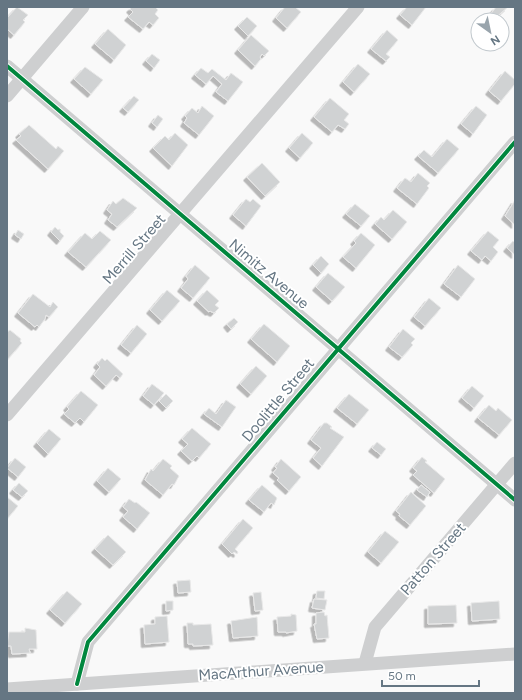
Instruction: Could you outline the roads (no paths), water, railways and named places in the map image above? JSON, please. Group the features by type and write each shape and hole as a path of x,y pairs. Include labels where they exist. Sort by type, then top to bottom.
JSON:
{"street":[{"path":"7,96 83,7"},
{"name":"Merrill Street","path":"7,416 358,7"},
{"name":"Nimitz Avenue","path":"7,66 515,500"},
{"name":"Doolittle Street","path":"77,684 88,642 515,142"},
{"name":"Patton Street","path":"365,663 375,627 515,463"},
{"name":"MacArthur Avenue","path":"7,689 365,663 515,654"}]}
